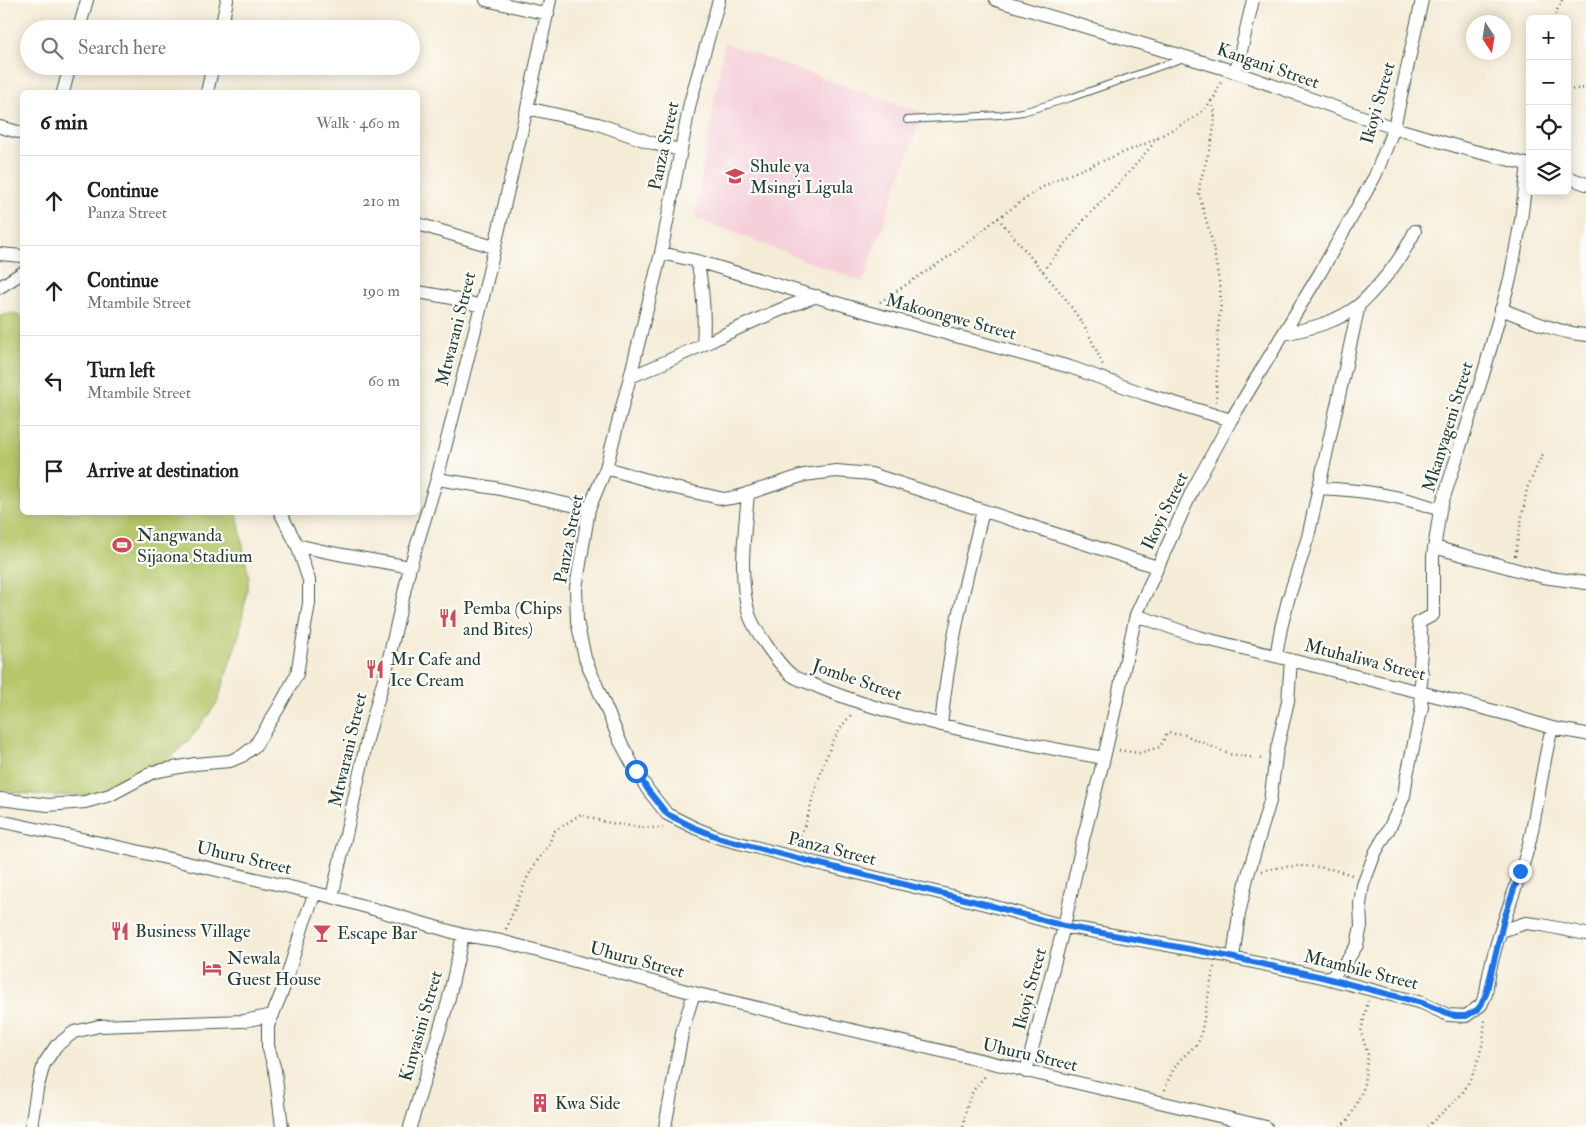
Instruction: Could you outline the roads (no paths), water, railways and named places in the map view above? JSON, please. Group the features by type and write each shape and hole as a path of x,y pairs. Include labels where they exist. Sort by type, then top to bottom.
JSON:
{"street":[{"path":"82,20 87,0"},
{"path":"223,20 227,0"},
{"path":"486,0 548,14"},
{"name":"Mtwarani Street","path":"332,897 368,736 386,672 410,567 437,479 481,306 550,0"},
{"name":"Panza Street","path":"719,0 690,103 661,253 630,377 606,468 589,509 576,588 577,622 584,658 636,771 667,814 720,838 985,904 1064,926"},
{"name":"Kangani Street","path":"996,0 1231,71 1394,128 1526,164"},
{"path":"1231,71 1253,0"},
{"name":"Ikoyi Street","path":"1026,1072 1064,926 1136,615 1156,567 1192,491 1231,420 1375,176 1394,128 1422,0"},
{"path":"64,90 68,75"},
{"path":"207,90 211,75"},
{"path":"527,108 598,124 655,144 680,150"},
{"path":"0,127 20,133"},
{"path":"1571,178 1586,184"},
{"name":"Mkanyageni Street","path":"1420,692 1422,638 1418,623 1433,615 1434,547 1440,510 1483,375 1512,271 1526,184"},
{"path":"420,225 494,247"},
{"path":"1283,334 1335,319 1359,305 1388,276 1406,250 1415,231"},
{"name":"Makoongwe Street","path":"661,253 697,261 867,312 1070,367 1145,394 1231,420"},
{"path":"0,254 20,256"},
{"path":"697,261 704,301 703,345"},
{"path":"0,287 20,275"},
{"path":"420,292 447,296 481,306"},
{"path":"630,377 784,307 817,296"},
{"path":"1276,656 1281,628 1308,537 1359,305"},
{"path":"1501,310 1539,325 1573,334 1586,335"},
{"path":"606,468 671,487 724,499 737,498 804,475 836,471 871,474 1156,567"},
{"path":"437,479 495,488 589,509"},
{"path":"1318,488 1357,489 1412,499 1440,510"},
{"name":"Jombe Street","path":"748,493 744,584 750,616 762,638 792,676 863,704 980,735 1105,753"},
{"path":"941,725 957,619 983,511"},
{"path":"0,799 48,805 85,802 110,795 153,772 195,764 230,761 242,756 255,746 272,720 297,674 309,603 309,580 297,545 282,515"},
{"path":"297,545 318,551 375,559 410,567"},
{"path":"1434,547 1543,577 1586,583"},
{"name":"Mtuhaliwa Street","path":"1136,615 1198,637 1510,715 1552,728 1586,734"},
{"path":"1233,958 1239,914 1247,878 1270,801 1276,759 1288,701 1291,660"},
{"path":"1330,979 1348,959 1357,945 1361,926 1361,892 1375,853 1390,828 1404,796 1406,775 1422,707 1420,692"},
{"name":"Mtambile Street","path":"1064,926 1216,954 1330,979 1422,1003 1448,1014 1460,1017 1466,1016 1477,1010 1486,994 1501,931 1529,844 1552,728"},
{"name":"Uhuru Street","path":"0,821 332,897 463,935 501,941 694,993 782,1012 1026,1072 1266,1127"},
{"path":"282,1127 275,1070 267,1036 268,1026 284,987 315,893"},
{"path":"1501,931 1526,923 1586,934"},
{"name":"Kinyasini Street","path":"410,1127 448,1002 463,935"},
{"path":"665,1127 683,1028 694,993"},
{"path":"31,1127 37,1089 44,1064 56,1046 74,1032 99,1026 236,1022 273,1015"}],"lane":[{"path":"907,120 1023,112 1070,98 1185,57"}],"place":[{"name":"Shule ya Msingi Ligula","path":"735,176"},
{"name":"Nangwanda Sijaona Stadium","path":"122,545"},
{"name":"Pemba (Chips and Bites)","path":"448,618"},
{"name":"Mr Cafe and Ice Cream","path":"375,669"},
{"name":"Business Village","path":"120,931"},
{"name":"Escape Bar","path":"322,933"},
{"name":"Newala Guest House","path":"212,968"},
{"name":"Kwa Side","path":"540,1103"}]}
